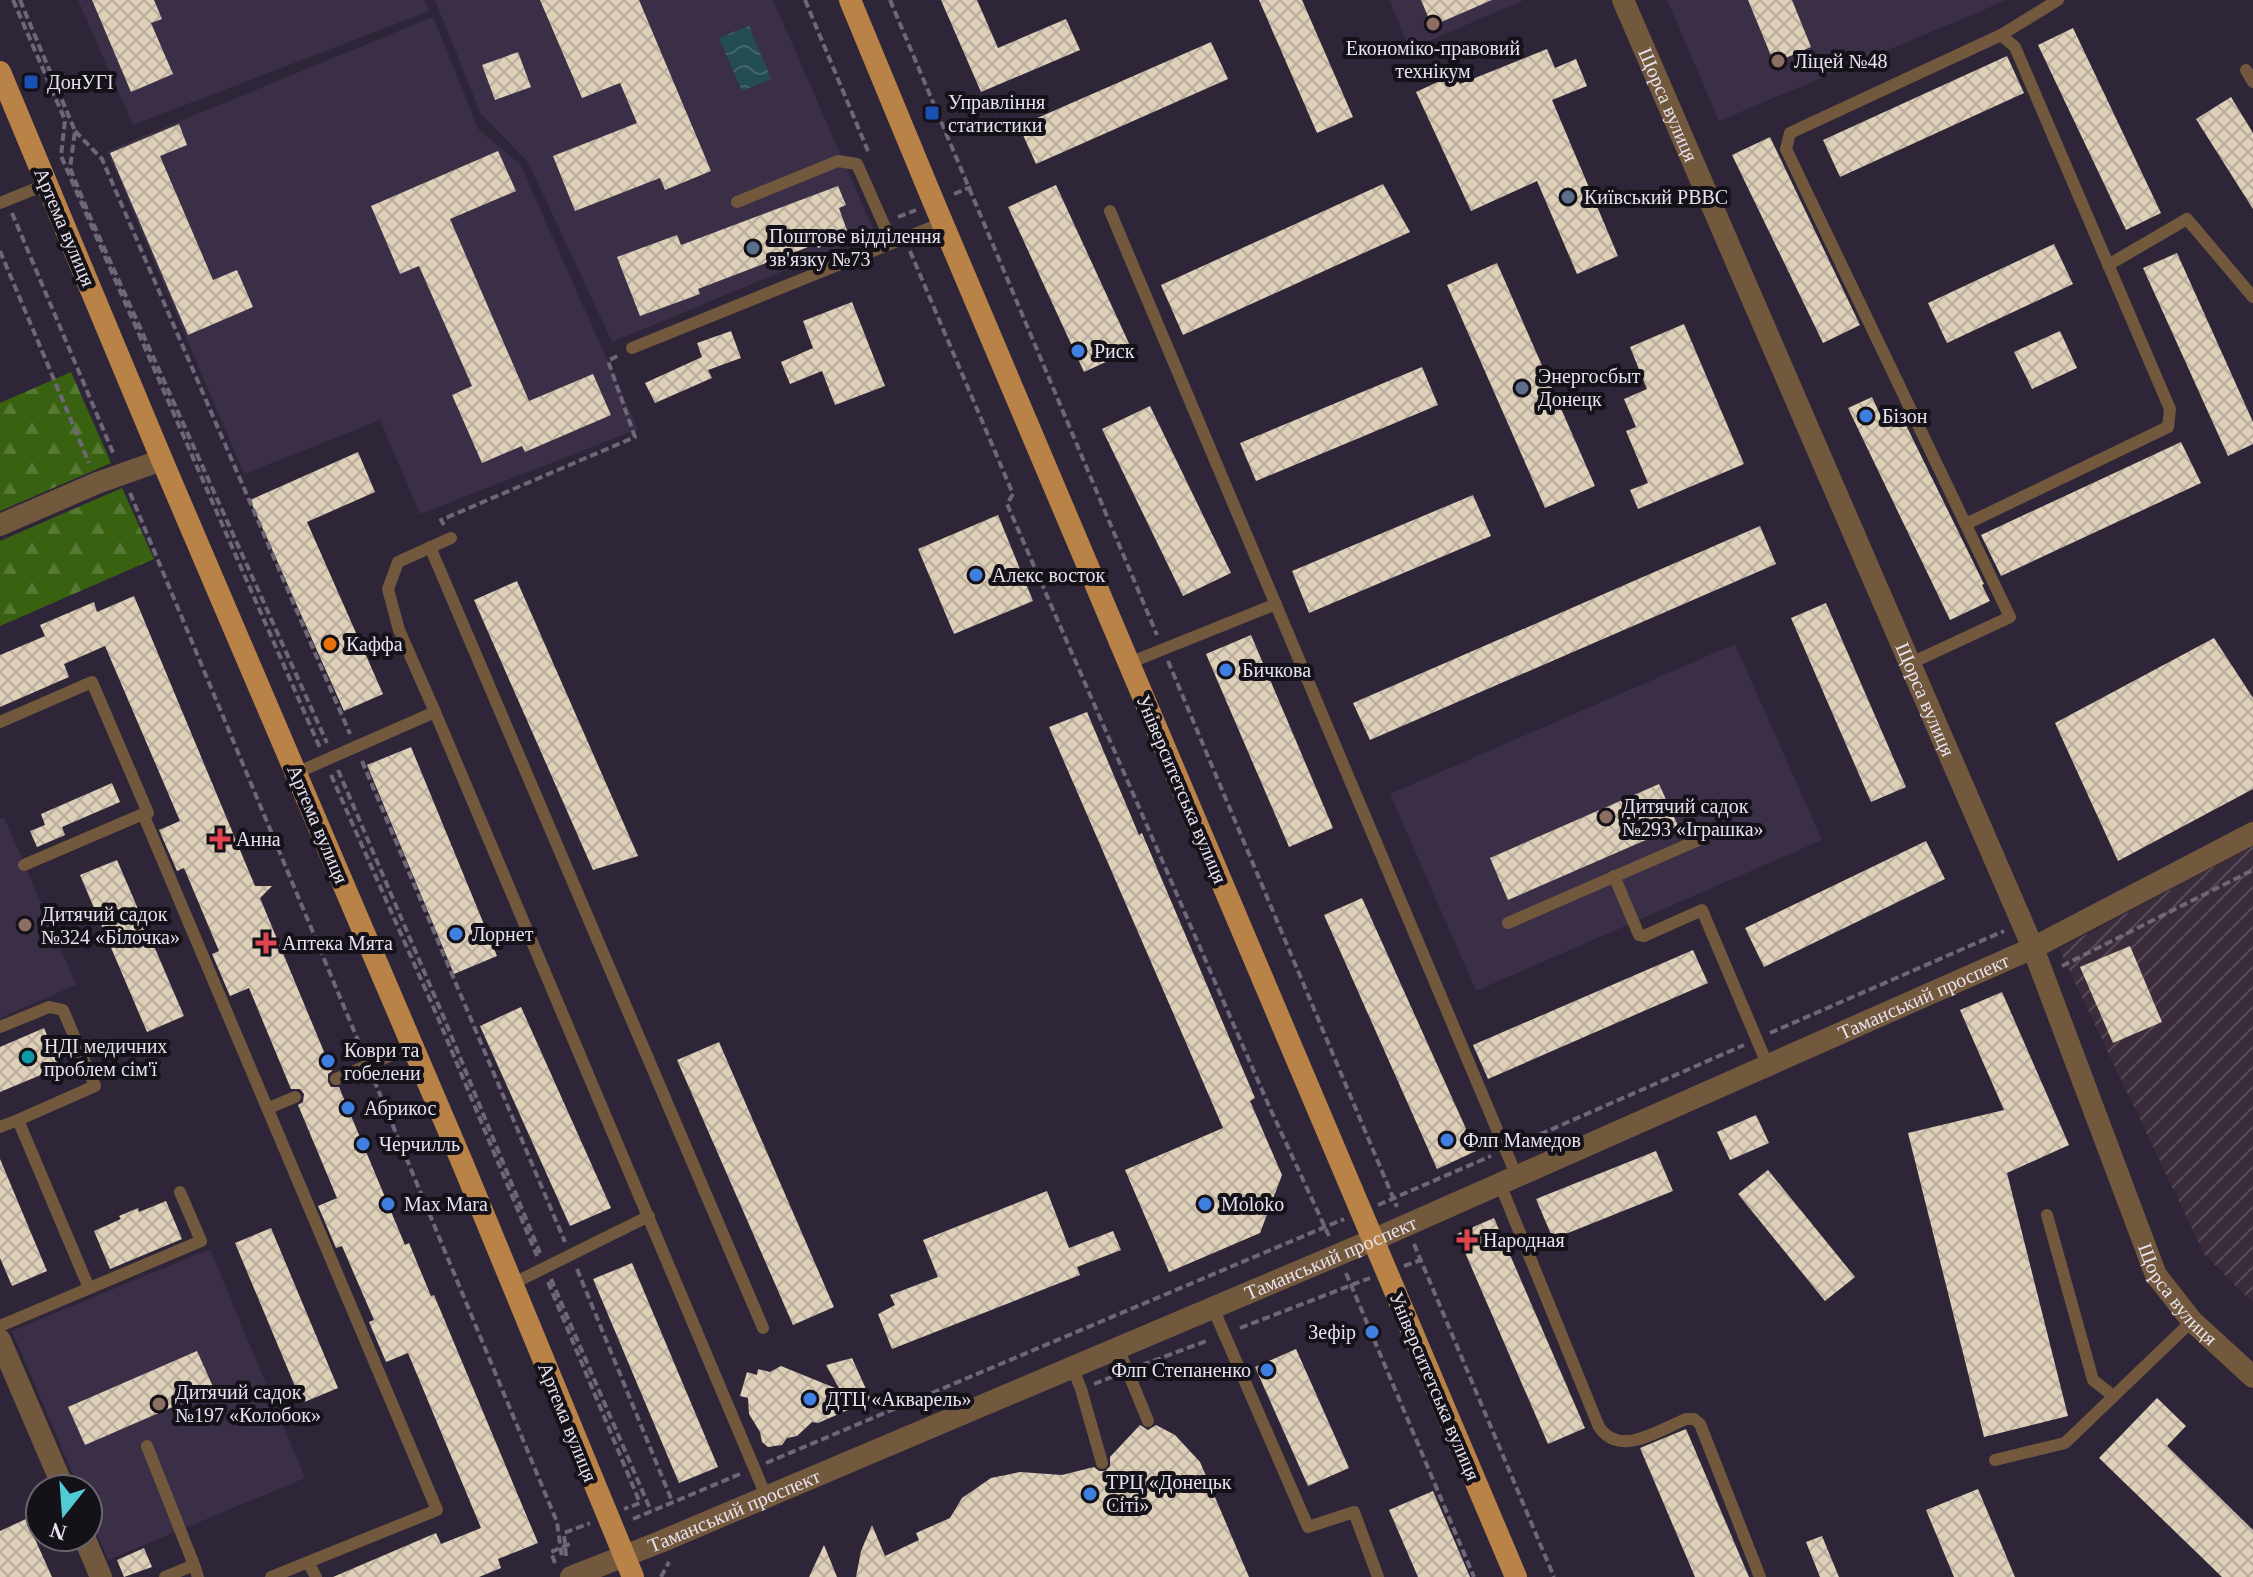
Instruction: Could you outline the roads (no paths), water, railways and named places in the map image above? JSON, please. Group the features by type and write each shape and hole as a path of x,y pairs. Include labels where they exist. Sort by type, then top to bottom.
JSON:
{"main road":[{"name":"Університетська вулиця","path":"850,0 1516,1577"},
{"name":"Артема вулиця","path":"0,72 629,1567"}],"street":[{"name":"Щорса вулиця","path":"1623,0 2033,948 2156,1275 2192,1321 2253,1377"},
{"path":"0,525 97,483 162,460"},
{"name":"Таманський проспект","path":"606,1577 766,1496 1406,1226 2033,948 2253,833"},
{"path":"0,1340 57,1473"},
{"path":"91,1553 101,1577"},
{"name":"Таманський проспект","path":"563,1570 629,1567"}],"lane":[{"path":"1909,664 2010,617 1786,149 1790,133 2001,35 2058,0"},
{"path":"1966,524 2168,427 2170,409 2015,47 2001,35"},
{"path":"2246,70 2253,82"},
{"path":"737,202 838,161 852,161 857,164 898,240"},
{"path":"3,202 47,184"},
{"path":"1110,211 1276,604 1509,1180 1599,1427 1611,1440 1628,1443 1686,1419 1694,1419 1700,1424 1760,1577"},
{"path":"2108,265 2187,219 2253,297"},
{"path":"632,348 942,223"},
{"path":"451,538 398,562 388,589 399,630 766,1496"},
{"path":"430,547 763,1328"},
{"path":"1129,663 1276,604"},
{"path":"0,722 92,682 148,813 24,865"},
{"path":"296,773 435,712"},
{"path":"143,814 437,1510 271,1577"},
{"path":"1508,923 1703,838"},
{"path":"1614,876 1639,935 1644,936 1702,910 1768,1066"},
{"path":"0,1027 49,1007 63,1010 95,1086 0,1127"},
{"path":"336,1079 412,1046"},
{"path":"269,1108 295,1097"},
{"path":"18,1120 89,1288"},
{"path":"0,1326 201,1241 180,1192"},
{"path":"2047,1215 2093,1380 2112,1395"},
{"path":"512,1284 649,1216"},
{"path":"1213,1308 1308,1527 1354,1512 1378,1577"},
{"path":"1995,1460 2065,1443 2192,1321"},
{"path":"1118,1348 1148,1421"},
{"path":"1072,1367 1102,1463"},
{"path":"147,1446 196,1571 165,1577"},
{"path":"308,1562 316,1577"}],"water":[{"path":"749,26 771,79 742,91 719,38"}],"place":[{"name":"Економіко-правовий технікум","path":"1433,24"},
{"name":"Ліцей №48","path":"1778,61"},
{"name":"ДонУГІ","path":"31,82"},
{"name":"Управління статистики","path":"932,113"},
{"name":"Київський РВВС","path":"1568,197"},
{"name":"Поштове відділення зв'язку №73","path":"753,248"},
{"name":"Риск","path":"1078,351"},
{"name":"Энергосбыт Донецк","path":"1522,388"},
{"name":"Бізон","path":"1866,416"},
{"name":"Алекс восток","path":"976,575"},
{"name":"Каффа","path":"330,644"},
{"name":"Бичкова","path":"1226,670"},
{"name":"Дитячий садок №293 «Іграшка»","path":"1606,817"},
{"name":"Анна","path":"220,839"},
{"name":"Дитячий садок №324 «Білочка»","path":"25,925"},
{"name":"Лорнет","path":"456,934"},
{"name":"Аптека Мята","path":"266,943"},
{"name":"НДІ медичних проблем сім'ї","path":"28,1057"},
{"name":"Коври та гобелени","path":"328,1061"},
{"name":"Абрикос","path":"348,1108"},
{"name":"Флп Мамедов","path":"1447,1140"},
{"name":"Черчилль","path":"363,1144"},
{"name":"Max Mara","path":"388,1204"},
{"name":"Moloko","path":"1205,1204"},
{"name":"Народная","path":"1467,1240"},
{"name":"Зефір","path":"1372,1332"},
{"name":"Флп Степаненко","path":"1267,1370"},
{"name":"ДТЦ «Акварель»","path":"810,1399"},
{"name":"Дитячий садок №197 «Колобок»","path":"159,1404"},
{"name":"ТРЦ «Донецьк Сіті»","path":"1090,1494"}]}
